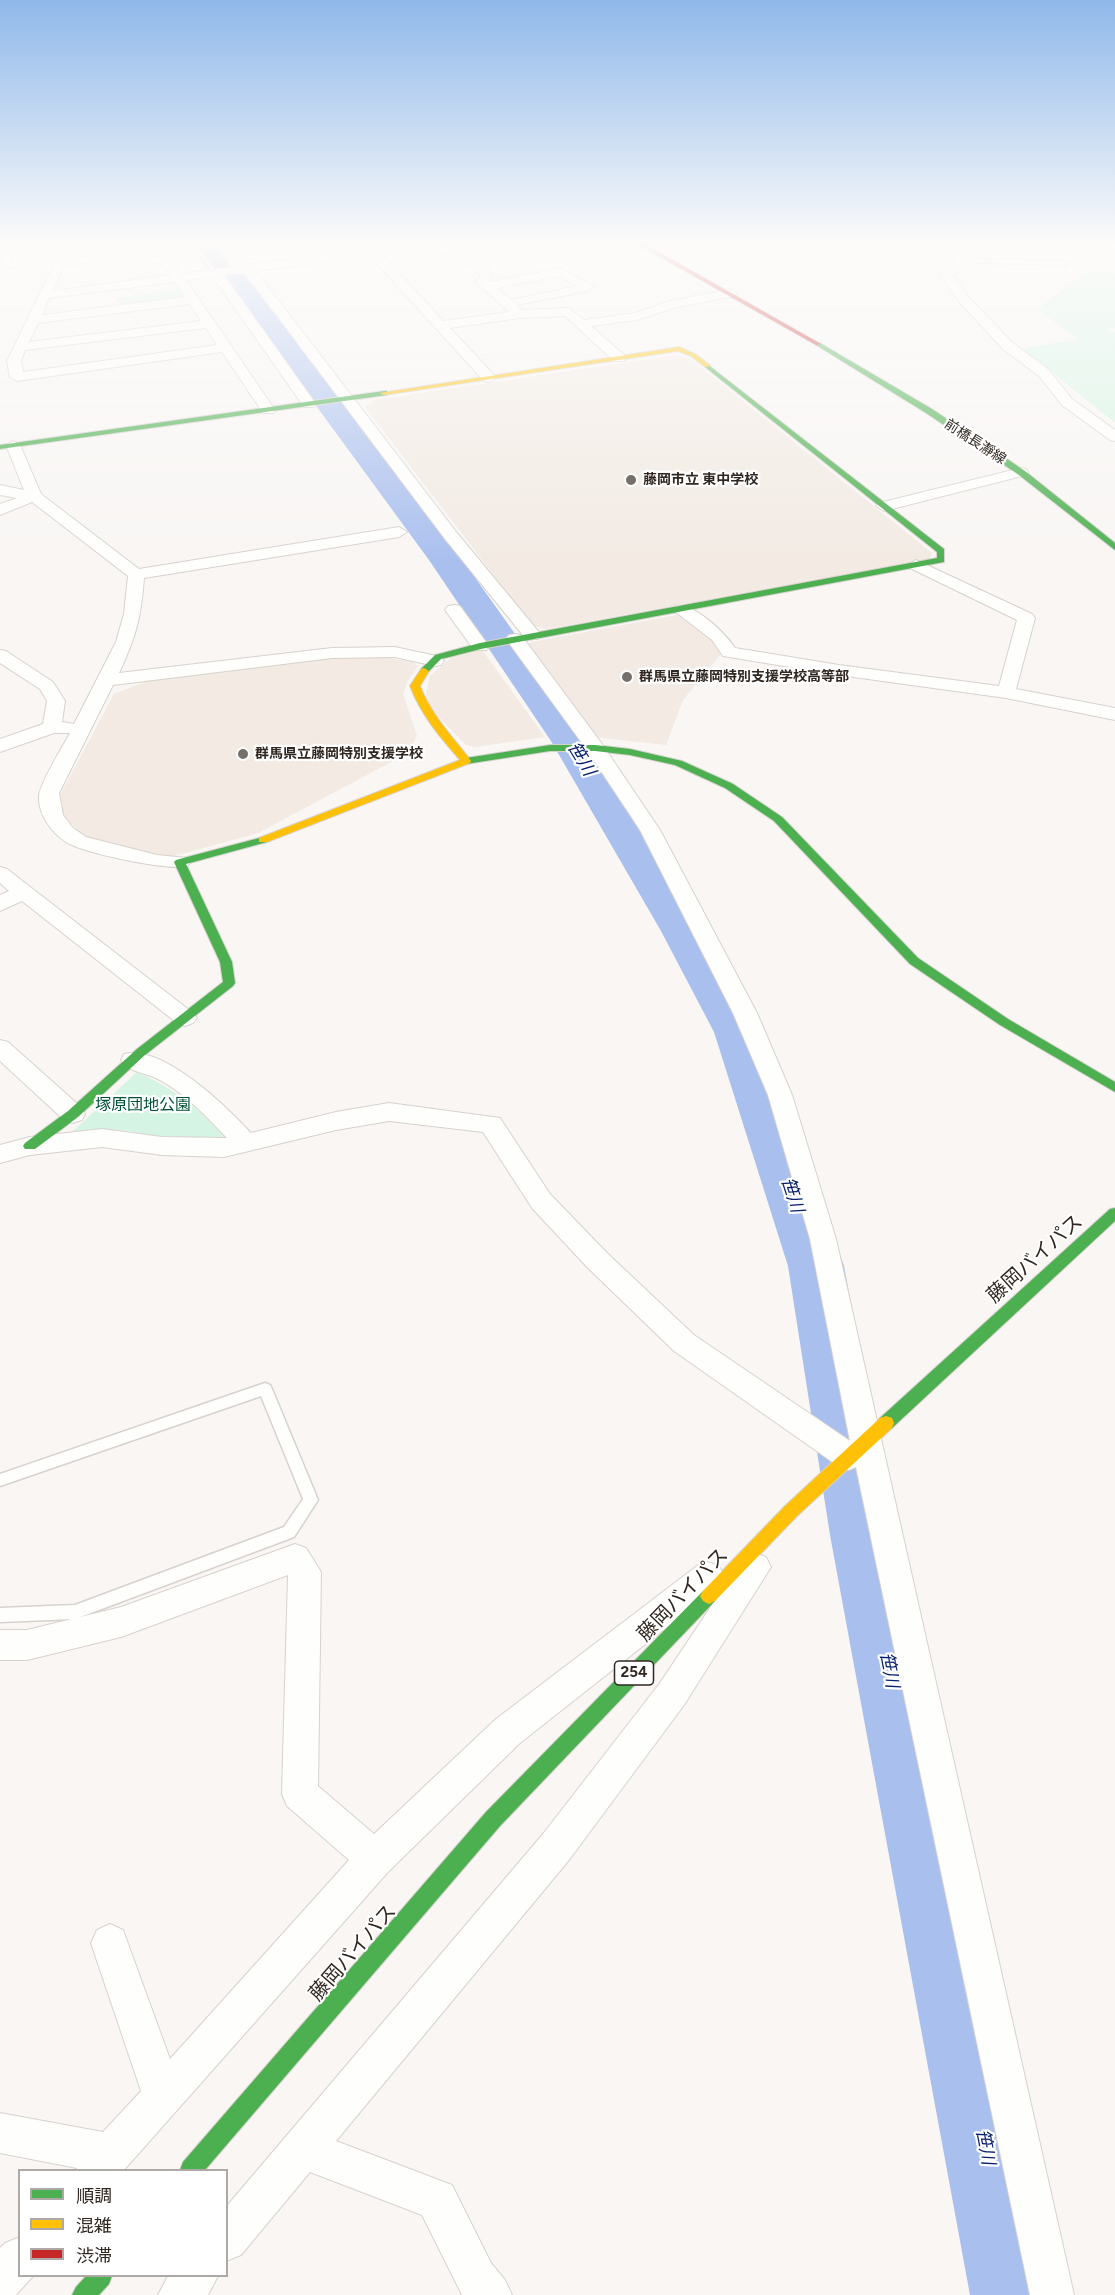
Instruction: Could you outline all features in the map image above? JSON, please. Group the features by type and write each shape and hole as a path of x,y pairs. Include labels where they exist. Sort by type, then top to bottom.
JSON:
{"main road":[{"path":"6,446 268,411 673,350"},
{"path":"466,762 418,699 415,686 422,673 438,657 524,637 682,610 941,560 941,551 693,355 682,350"},
{"name":"前橋長瀞線","path":"827,350 878,380 1021,472 1115,547"},
{"path":"30,1146 73,1114 133,1060 229,983 226,962 180,862 253,844 466,762 550,748 595,748 630,752 678,763 729,786 778,819 914,961 1004,1022 1115,1088"},
{"name":"藤岡バイパス","path":"192,2169 493,1819 791,1511 1115,1213"},
{"path":"84,2295 100,2277"}],"street":[{"path":"20,350 14,361 16,377 210,350"},
{"path":"226,350 268,411"},
{"path":"273,350 312,404"},
{"path":"306,350 341,400 451,536 524,637 650,830 745,1013 780,1095 823,1239 857,1449 1052,2295"},
{"path":"464,350 489,378"},
{"path":"610,350 619,358"},
{"path":"1013,350 1044,373 1067,402 1115,437"},
{"path":"6,446 34,496 136,574 399,532"},
{"path":"884,506 1021,472"},
{"path":"0,490 34,496"},
{"path":"0,510 34,496"},
{"path":"916,565 1026,618 1006,692"},
{"path":"136,574 133,614 125,642 49,793 49,812 68,835 79,841 157,861 180,862"},
{"path":"454,610 480,646"},
{"path":"682,610 718,636 729,652 839,670 1006,692 1115,714"},
{"path":"106,680 332,653 395,652 435,661"},
{"path":"0,655 47,686 56,701 52,727"},
{"path":"0,746 52,727 80,729"},
{"path":"0,873 185,1018"},
{"path":"0,904 23,892"},
{"path":"0,1048 73,1114"},
{"path":"133,1060 168,1074 209,1104 246,1143"},
{"path":"0,1154 30,1146 102,1138 162,1146 224,1148 389,1112 490,1124 541,1200 597,1260 684,1343 857,1449"},
{"path":"0,2133 104,2162 375,1859 508,1731 791,1511"},
{"path":"228,2238 556,1847 672,1694 791,1511"},
{"path":"0,1645 27,1645 121,1622 295,1558 305,1572 300,1794 375,1859"},
{"path":"110,1943 163,2097"},
{"path":"303,2149 437,2200 476,2278 490,2295"},
{"path":"0,2280 18,2260"},
{"path":"180,2295 195,2277"}],"lane":[{"path":"0,1479 265,1389 311,1500 289,1532 86,1608 75,1612 0,1615"}],"shaded area":[{"name":"藤岡市立 東中学校","path":"675,355 691,359 932,553 930,559 546,629 532,625 365,407 374,400"},
{"name":"群馬県立藤岡特別支援学校高等部","path":"677,615 711,639 721,654 683,700 666,745 595,737 527,643"},
{"path":"482,650 545,737 475,747 466,745 431,709 426,694 430,676 451,658"},
{"name":"群馬県立藤岡特別支援学校","path":"330,657 384,658 412,661 418,666 407,682 403,694 417,736 411,748 397,759 258,833 167,858 84,837 64,816 59,797 114,694 147,681"}],"green space":[{"path":"1024,350 1115,350 1115,423"},
{"name":"塚原団地公園","path":"137,1072 186,1101 207,1118 227,1140 173,1140 130,1131 100,1129 76,1135 70,1134"}],"waterway":[{"name":"笹川","path":"288,350 442,555 571,741 684,931 738,1032 816,1266 862,1535 1015,2295"}],"traffic: fast":[{"path":"828,350 929,411 1022,473 1115,547"},
{"path":"424,671 438,657 480,646 941,560 941,551 707,366"},
{"path":"0,447 384,393"},
{"path":"466,761 550,748 595,748 630,752 678,763 729,786 778,819 914,961 1004,1022 1115,1088"},
{"path":"30,1146 73,1114 141,1052 229,983 226,962 180,862 263,840"},
{"path":"886,1423 1115,1213"},
{"path":"192,2169 493,1819 709,1596"},
{"path":"84,2295 100,2277"}],"traffic: slow":[{"path":"384,393 672,350"},
{"path":"682,350 693,355 707,366"},
{"path":"263,840 466,761 437,726 419,697 415,686 424,671"},
{"path":"709,1596 791,1511 886,1423"}],"place":[{"name":"藤岡市立 東中学校","path":"631,480"},
{"name":"群馬県立藤岡特別支援学校高等部","path":"627,677"},
{"name":"群馬県立藤岡特別支援学校","path":"243,754"}]}
